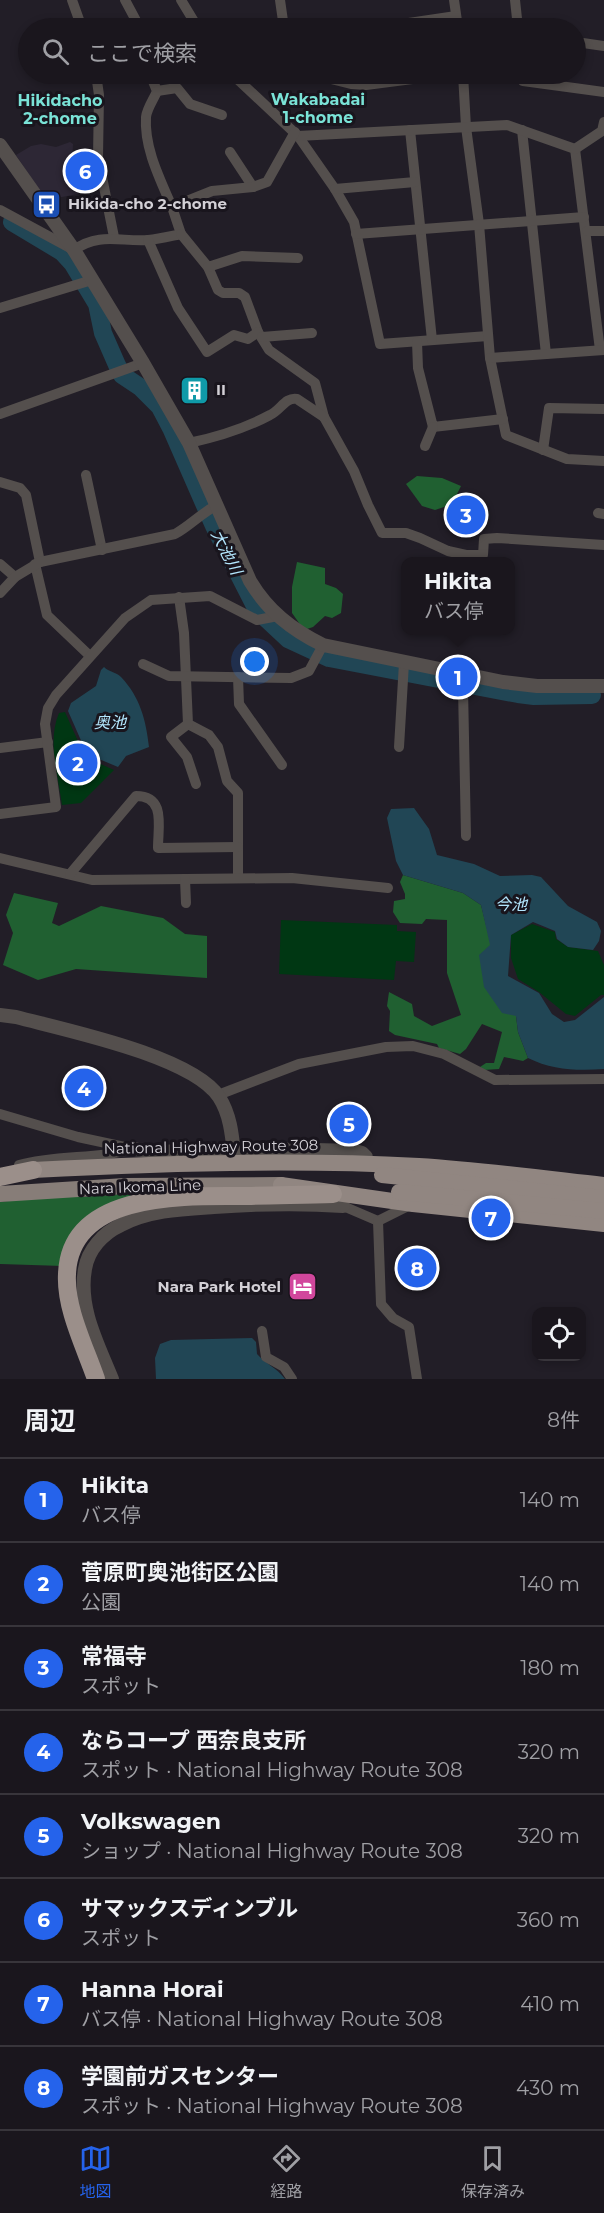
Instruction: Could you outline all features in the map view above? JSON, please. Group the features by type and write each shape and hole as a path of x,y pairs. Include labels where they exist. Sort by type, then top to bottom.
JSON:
{"highway":[{"name":"National Highway Route 308","path":"33,1175 204,1162 366,1164 477,1171 604,1185"},
{"name":"National Highway Route 308","path":"33,1175 281,1170 376,1175 604,1198"},
{"path":"2,1178 33,1175"},
{"path":"281,1185 339,1198"},
{"path":"281,1185 423,1193 604,1211"},
{"path":"96,1379 67,1289 69,1257 74,1245 90,1226 99,1218 125,1206 164,1198 339,1198 604,1224"}],"main road":[{"name":"Nara Ikoma Line","path":"2,1178 125,1186 281,1185"}],"street":[{"path":"72,0 78,18"},
{"path":"125,0 135,18"},
{"path":"182,0 192,18"},
{"path":"279,0 282,18"},
{"path":"442,18 456,16 454,0"},
{"path":"515,0 517,18"},
{"path":"586,43 604,46"},
{"path":"98,84 98,157 114,237"},
{"path":"154,84 157,91 146,114 147,129 153,161 181,234 208,267 211,277 221,292 239,293 245,297 260,335 269,350 315,383 324,417 354,471 382,533 406,533 448,551 466,555 483,555 484,539 604,544"},
{"path":"243,84 296,134 335,189 354,222 380,344 488,336"},
{"path":"464,84 466,127 479,224 490,358 506,435 567,459 604,461"},
{"path":"545,84 604,92"},
{"path":"157,91 177,88 190,104 222,115"},
{"path":"575,149 602,131 604,122"},
{"path":"296,134 507,125 575,149"},
{"path":"410,130 432,340"},
{"path":"522,130 546,354"},
{"path":"172,207 212,191 253,187 267,182 296,134"},
{"path":"490,358 602,350 575,149"},
{"path":"230,152 253,187"},
{"path":"2,153 74,250 88,281 143,363 189,443 214,506 250,581 275,617 323,645 404,668 465,680 537,686 604,686"},
{"path":"335,189 415,182"},
{"path":"0,210 74,250"},
{"path":"356,234 584,217"},
{"path":"587,231 604,231"},
{"path":"74,250 82,244 114,237 148,240 181,234"},
{"path":"148,240 178,308 207,352 234,335 248,339 260,335 312,333"},
{"path":"208,267 242,256 298,258"},
{"path":"0,308 88,281"},
{"path":"417,342 418,368 433,427 425,446"},
{"path":"0,414 143,363"},
{"path":"189,443 218,437 261,420 275,413 288,399 293,398 324,417"},
{"path":"543,450 549,408 604,409"},
{"path":"433,427 503,419"},
{"path":"86,475 102,550"},
{"path":"0,482 20,488 26,495 47,615 90,656"},
{"path":"0,593 15,577 38,563 175,534 214,506"},
{"path":"0,564 15,577"},
{"path":"0,814 56,807 45,724 48,708 56,695 124,618 151,600 210,596 257,620 275,617"},
{"path":"179,597 184,633 188,724"},
{"path":"143,664 169,676 291,678 309,671 323,645"},
{"path":"399,747 404,668"},
{"path":"238,677 239,704 282,765"},
{"path":"465,680 466,836"},
{"path":"188,724 171,737 187,757 196,783"},
{"path":"188,724 209,735 218,747 227,781 238,793 238,878"},
{"path":"0,748 48,742"},
{"path":"70,874 136,796 147,796 155,802 158,813 158,848 238,847"},
{"path":"0,858 93,880 292,878 388,888"},
{"path":"185,879 186,903"},
{"path":"0,1016 16,1017 113,1042 179,1066 203,1081 218,1095 231,1129 234,1151"},
{"path":"218,1095 299,1064 395,1047 413,1046 444,1054 495,1080 604,1079"},
{"path":"0,1114 78,1137 134,1149 161,1152 355,1151 366,1157 366,1164"},
{"path":"2,1178 35,1160 112,1155 134,1149"},
{"path":"112,1379 89,1321 84,1303 83,1285 85,1267 92,1251 111,1230 139,1217 182,1209 238,1202 285,1204 339,1198 378,1221"},
{"path":"378,1221 412,1204"},
{"path":"378,1221 381,1305 393,1318 409,1327 417,1379"},
{"path":"262,1331 266,1357 284,1367 292,1379"}],"shaded area":[{"path":"70,142 73,144 72,168 78,194 46,200 16,155 31,146 41,144 56,147"}],"green space":[{"path":"417,476 442,478 461,486 455,498 447,506 435,510 422,506 406,484"},
{"path":"297,562 325,568 325,584 336,588 343,594 341,613 332,618 325,616 313,627 304,630 292,613 292,587"},
{"path":"65,712 85,757 114,770 81,803 62,805 54,758 54,735 59,713"},
{"path":"403,875 463,893 481,905 491,945 528,1058 523,1061 504,1057 499,1069 483,1070 480,1067 486,1063 494,1063 502,1032 482,1024 466,1049 460,1054 439,1048 437,1044 395,1035 389,1031 390,1011 387,1006 389,992 412,1004 414,1016 432,1026 461,1015 447,973 447,920 426,919 422,924 400,923 393,912 394,901 405,899 400,882"},
{"path":"14,893 58,903 52,923 59,926 101,906 163,918 185,934 207,936 207,978 76,969 38,980 3,965 13,933 6,915"},
{"path":"281,920 397,925 397,931 416,932 414,962 396,961 394,980 279,974"},
{"path":"532,924 555,932 556,939 568,947 598,951 604,965 604,995 575,1016 566,1014 539,992 518,979 511,958 511,935"},
{"path":"126,1194 134,1197 100,1209 63,1266 0,1264 0,1202 52,1196"}],"water":[{"name":"奥池","path":"104,667 121,677 128,685 141,709 148,737 149,747 126,756 118,767 87,754 68,711 71,703 96,686"},
{"name":"今池","path":"414,808 429,829 437,855 474,864 500,876 541,877 568,906 597,922 601,931 599,941 593,950 568,947 557,939 555,931 533,922 511,935 508,976 539,993 552,1014 564,1022 575,1020 604,997 604,1069 565,1069 528,1058 518,1032 516,1016 502,1013 484,987 479,955 490,945 481,905 463,893 403,875 396,861 387,818 391,809"},
{"path":"252,1338 256,1342 257,1354 285,1379 156,1379 155,1358 160,1344 171,1340"}],"waterway":[{"name":"大池川","path":"12,222 62,252 73,264 97,304 103,333 122,375 140,387 160,407 214,526 257,610 288,639 329,658 518,694 592,695"}],"place":[{"name":"サマックスディンブル","path":"85,171"},
{"name":"Hikida-cho 2-chome","path":"47,204"},
{"name":"II","path":"195,390"},
{"name":"常福寺","path":"466,515"},
{"name":"Hikita","path":"458,677"},
{"name":"菅原町奥池街区公園","path":"78,763"},
{"name":"ならコープ 西奈良支所","path":"84,1088"},
{"name":"Volkswagen","path":"349,1124"},
{"name":"Hanna Horai","path":"491,1218"},
{"name":"学園前ガスセンター","path":"417,1268"},
{"name":"Nara Park Hotel","path":"302,1287"}],"district":[{"name":"Wakabadai 1-chome","path":"318,108"},
{"name":"Hikidacho 2-chome","path":"60,109"}]}
